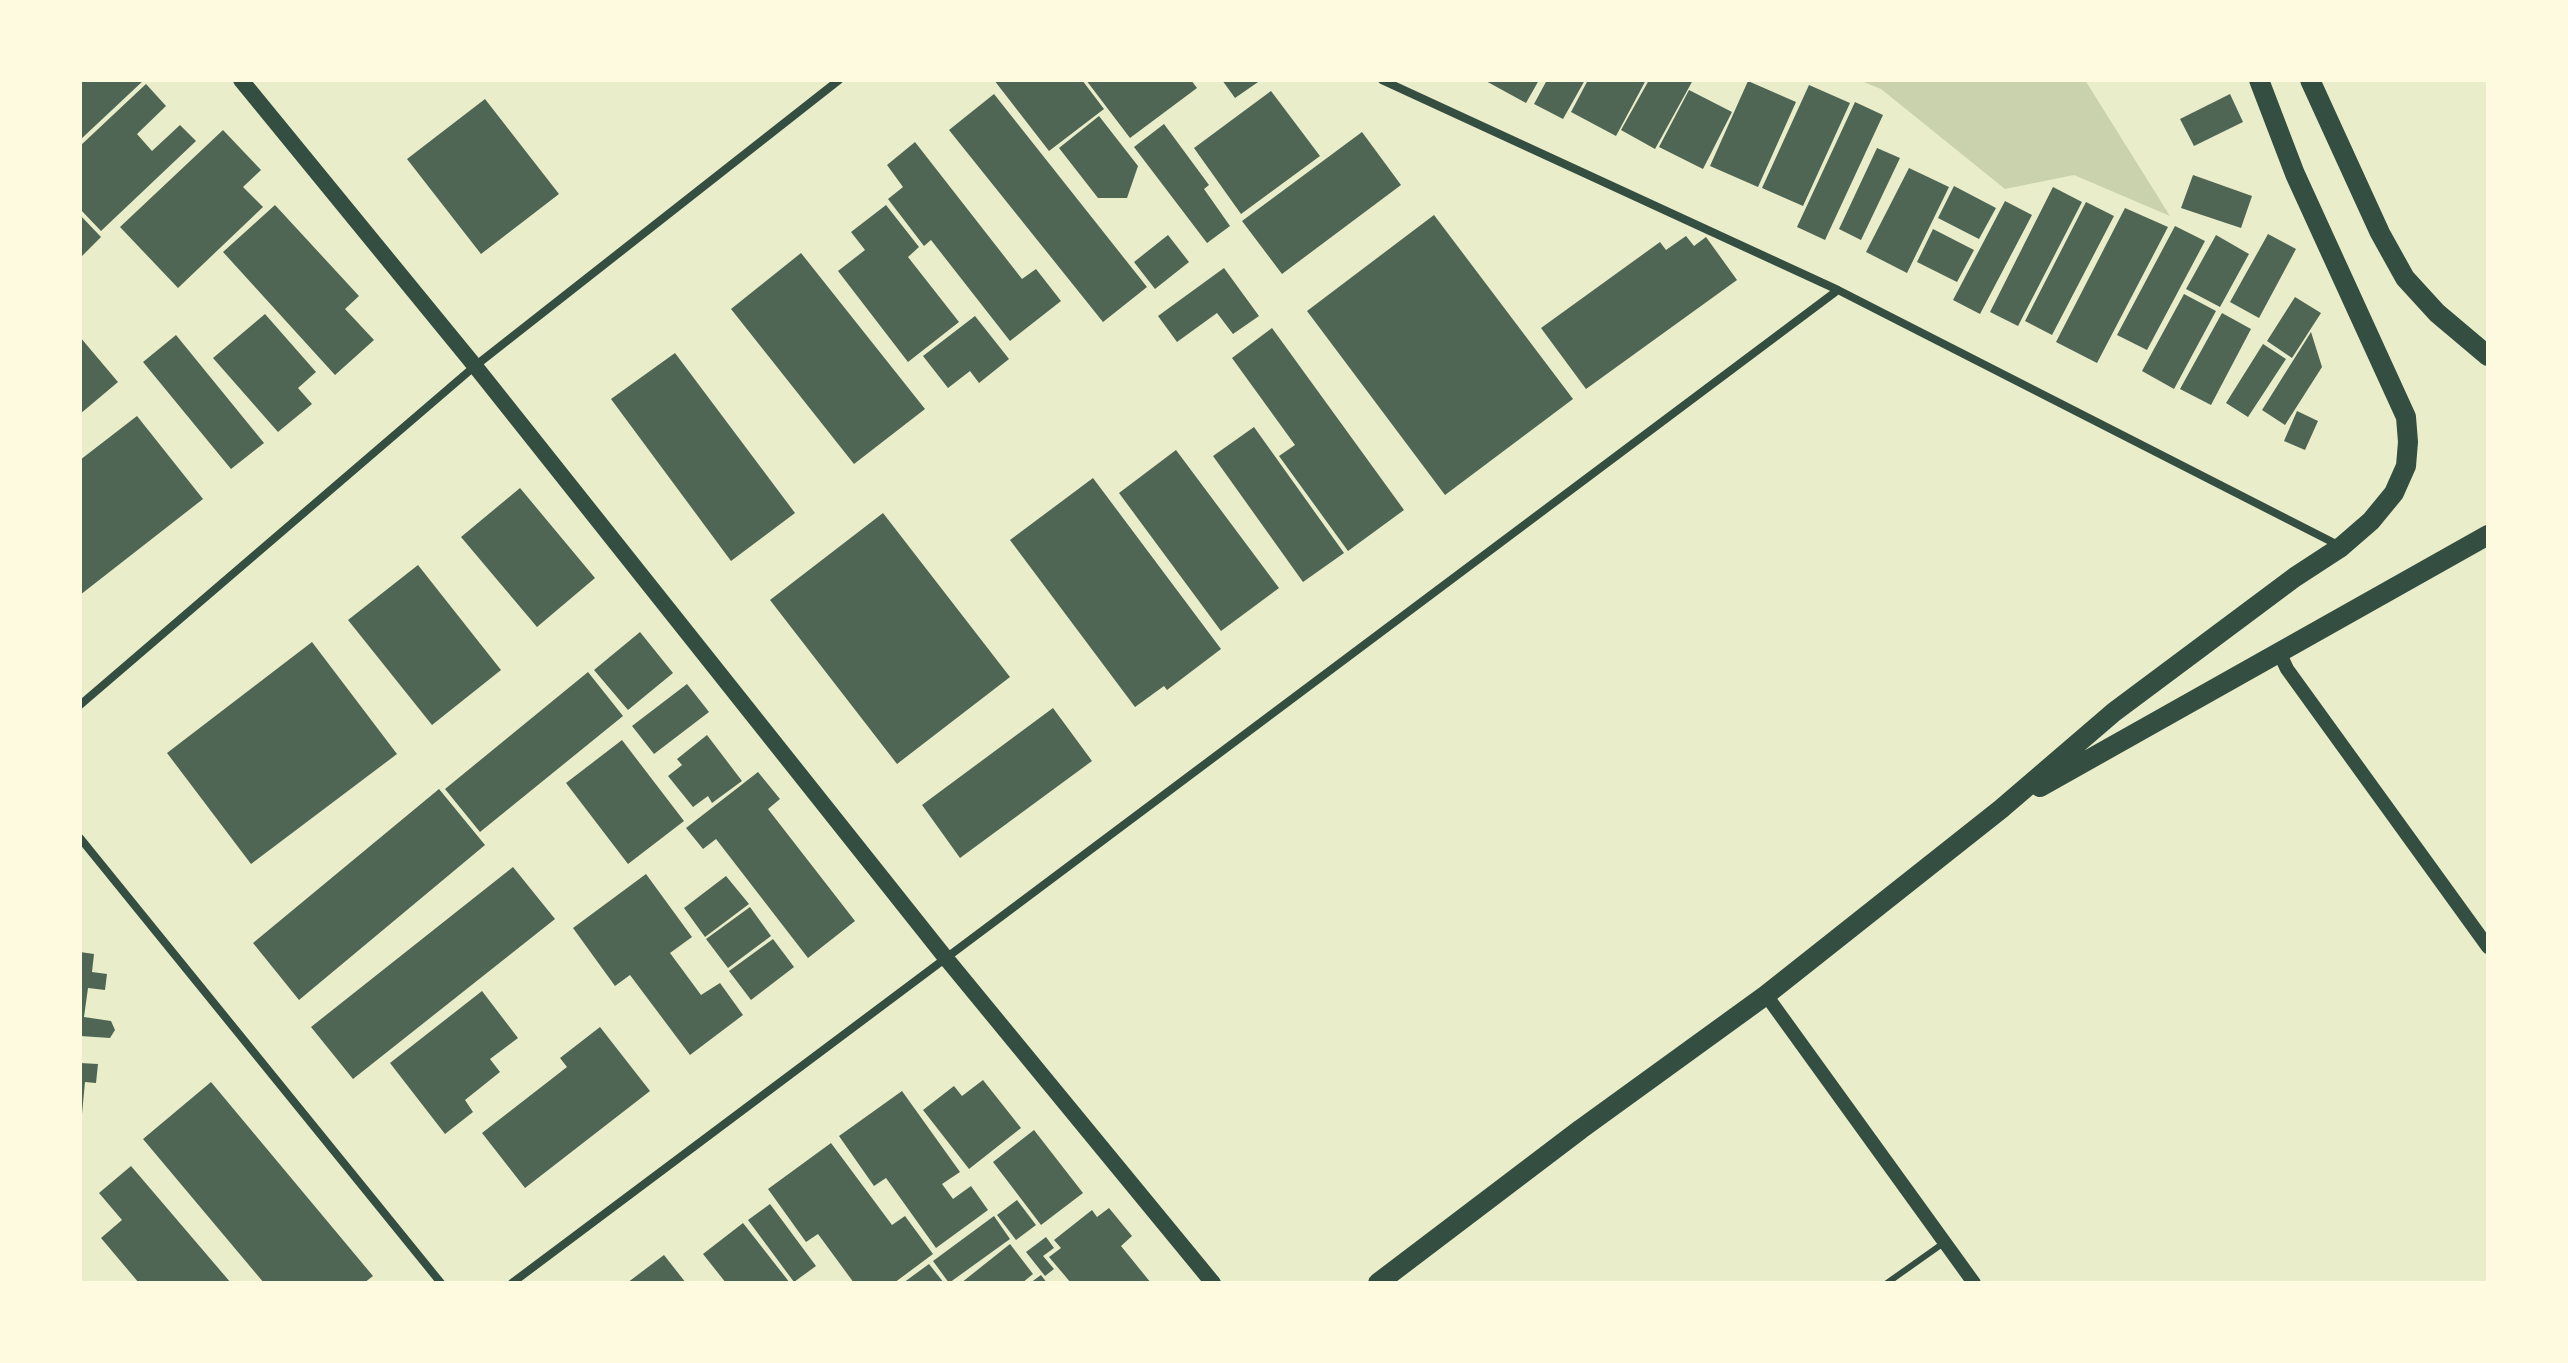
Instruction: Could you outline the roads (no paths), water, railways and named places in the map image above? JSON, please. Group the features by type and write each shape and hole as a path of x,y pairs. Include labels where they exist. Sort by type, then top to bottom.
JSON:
{"main road":[{"path":"241,80 475,366 945,957 1213,1283"},
{"path":"1378,1283 1581,1129 1766,995 2001,809 2114,712 2275,592 2341,547 2371,521 2394,493 2406,466 2406,417 2295,174 2259,80"},
{"path":"2310,80 2380,233 2405,278 2437,313 2488,356"},
{"path":"2001,809 2488,535"}],"street":[{"path":"80,705 475,366 839,80"},
{"path":"1382,80 1838,290 2341,547"},
{"path":"512,1283 1838,290"},
{"path":"2279,652 2287,669 2488,947"},
{"path":"80,838 441,1283"},
{"path":"1766,995 1974,1283"}],"lane":[{"path":"1887,1283 1945,1242"}]}
